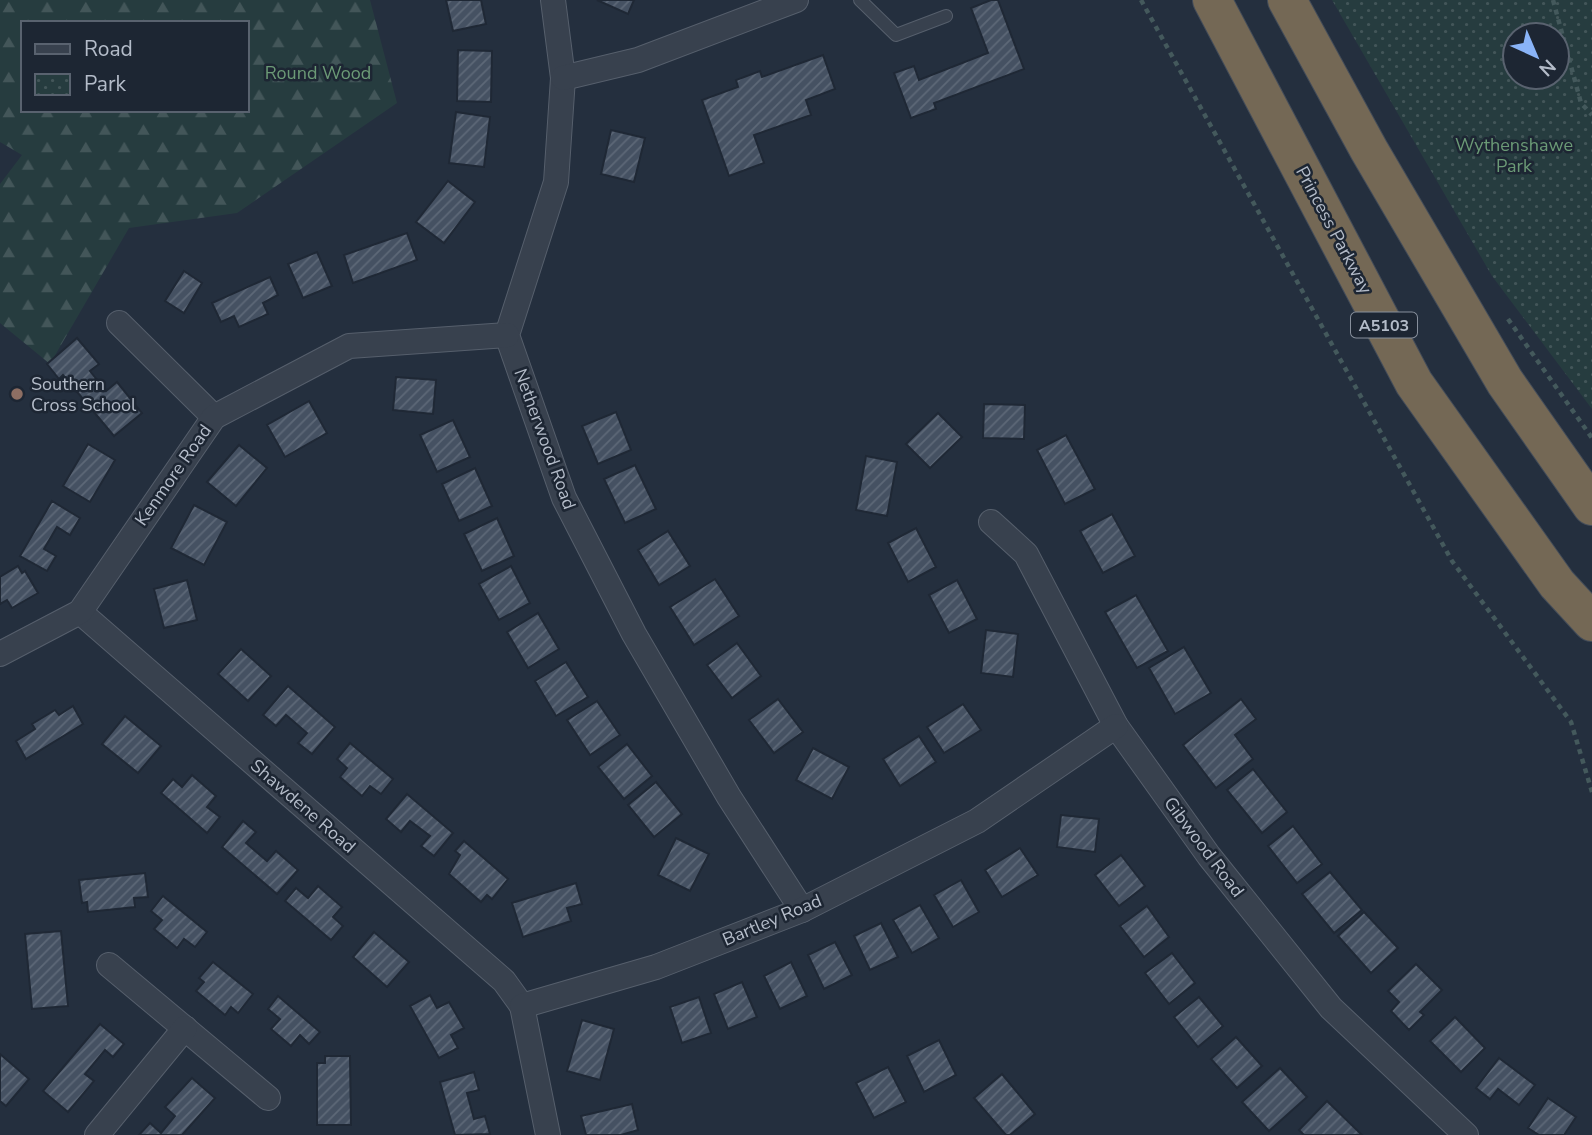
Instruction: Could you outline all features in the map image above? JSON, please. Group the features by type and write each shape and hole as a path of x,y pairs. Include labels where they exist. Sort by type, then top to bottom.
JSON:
{"highway":[{"path":"1287,0 1369,150 1505,382 1592,506"},
{"name":"Princess Parkway","path":"1213,1 1414,383 1557,583 1592,622"}],"street":[{"path":"507,335 556,182 563,78 553,0"},
{"path":"563,78 638,60 796,0"},
{"path":"119,323 214,417"},
{"name":"Kenmore Road","path":"0,654 80,612 214,417 349,346 507,335"},
{"name":"Netherwood Road","path":"507,335 564,498 614,597 729,797 802,910"},
{"name":"Gibwood Road","path":"991,522 1026,554 1116,726 1209,856 1331,1008 1466,1135"},
{"name":"Shawdene Road","path":"80,612 503,981 522,1006"},
{"name":"Bartley Road","path":"522,1006 656,967 802,910 977,821 1116,726"},
{"path":"109,965 268,1098"},
{"path":"522,1006 548,1135"},
{"path":"97,1135 185,1028"}],"lane":[{"path":"860,0 896,35 946,16"}],"path":[{"path":"1141,0 1452,561 1571,722 1592,792"},
{"path":"1553,0 1581,103 1592,115"},
{"path":"1506,316 1592,438"}],"green space":[{"name":"Round Wood","path":"0,0 370,0 397,103 237,213 129,228 50,364 0,323 0,184 22,155 0,142"},
{"name":"Wythenshawe Park","path":"1332,0 1592,0 1592,409 1492,276"}],"building":[{"path":"446,0 481,0 486,24 453,31"},
{"path":"597,0 634,0 628,14"},
{"path":"998,0 1024,69 934,103 936,109 911,118 894,73 914,66 919,80 988,53 971,8"},
{"path":"458,50 492,51 491,102 457,101"},
{"path":"823,55 835,89 806,100 811,115 754,135 764,163 729,176 702,100 738,87 736,80 760,71 762,77"},
{"path":"456,112 490,117 484,167 449,163"},
{"path":"611,130 645,138 634,182 601,174"},
{"path":"448,181 475,202 444,243 416,222"},
{"path":"407,233 417,260 353,283 344,255"},
{"path":"317,252 332,286 303,298 288,264"},
{"path":"184,271 202,283 184,313 165,301"},
{"path":"270,277 278,295 263,303 268,314 239,327 234,316 221,322 212,303"},
{"path":"77,338 99,364 90,371 106,391 117,382 142,413 114,436 63,375 59,379 47,364"},
{"path":"396,377 436,380 433,414 393,410"},
{"path":"309,401 327,433 285,457 267,425"},
{"path":"984,404 1025,405 1024,439 983,438"},
{"path":"616,412 631,450 598,464 582,426"},
{"path":"938,413 962,437 930,468 906,444"},
{"path":"453,420 470,457 437,472 420,435"},
{"path":"1066,435 1095,489 1065,504 1037,450"},
{"path":"88,444 115,460 90,502 63,486"},
{"path":"239,445 267,468 236,506 207,482"},
{"path":"866,456 897,462 887,516 856,510"},
{"path":"635,465 656,509 625,523 604,479"},
{"path":"475,468 492,506 459,521 442,484"},
{"path":"52,501 80,518 70,535 57,527 44,549 56,556 47,571 20,556"},
{"path":"194,505 227,522 204,565 171,548"},
{"path":"1112,514 1135,556 1103,573 1080,531"},
{"path":"497,518 514,556 482,571 464,534"},
{"path":"916,528 936,567 908,582 888,543"},
{"path":"668,531 690,566 659,585 638,550"},
{"path":"18,566 22,573 25,571 38,593 12,608 7,600 0,604 0,577"},
{"path":"511,566 530,603 499,620 479,584"},
{"path":"715,579 739,616 694,645 670,607"},
{"path":"187,580 197,620 164,628 154,589"},
{"path":"957,580 977,619 949,633 929,595"},
{"path":"1136,595 1168,651 1137,668 1105,612"},
{"path":"538,613 559,649 528,668 507,632"},
{"path":"986,630 1018,634 1013,677 981,673"},
{"path":"737,643 761,676 732,698 707,665"},
{"path":"1184,647 1211,693 1175,714 1149,668"},
{"path":"241,649 271,676 248,701 218,674"},
{"path":"566,662 588,697 556,716 535,681"},
{"path":"288,686 335,727 312,754 298,743 307,733 286,715 276,726 263,715"},
{"path":"778,699 803,732 774,753 749,720"},
{"path":"1241,699 1256,719 1235,735 1253,759 1216,788 1183,745"},
{"path":"597,701 620,735 590,755 567,720"},
{"path":"963,704 981,730 944,753 927,727"},
{"path":"73,706 83,724 26,759 16,741 35,729 32,724 55,710 59,715"},
{"path":"125,716 161,746 138,773 102,744"},
{"path":"919,736 936,762 900,786 883,759"},
{"path":"350,743 393,779 381,794 370,786 362,796 340,777 347,768 337,759"},
{"path":"627,744 652,776 624,799 598,767"},
{"path":"813,748 849,767 832,799 796,780"},
{"path":"1253,769 1287,812 1262,833 1227,790"},
{"path":"192,775 216,796 207,807 220,817 207,833 161,793 173,779 182,787"},
{"path":"656,782 682,814 654,837 628,805"},
{"path":"407,794 453,833 434,856 421,846 430,836 410,821 401,832 386,819"},
{"path":"1061,815 1099,819 1095,852 1057,847"},
{"path":"243,821 256,832 246,843 267,861 276,851 298,870 277,894 222,847"},
{"path":"1293,826 1322,864 1297,883 1268,846"},
{"path":"676,838 709,854 690,891 658,875"},
{"path":"464,841 508,879 492,899 487,895 481,902 449,874 460,855 455,851"},
{"path":"1020,848 1038,875 1002,897 985,870"},
{"path":"1121,855 1145,886 1119,906 1095,875"},
{"path":"1330,872 1362,910 1334,933 1302,894"},
{"path":"145,873 148,897 134,898 135,907 88,912 87,902 82,903 79,880"},
{"path":"961,880 979,912 953,927 934,895"},
{"path":"576,883 582,904 567,908 571,921 523,937 512,903"},
{"path":"318,886 342,907 333,917 343,926 331,940 285,901 296,888 308,898"},
{"path":"163,896 207,932 195,947 184,939 177,948 154,929 162,920 151,911"},
{"path":"920,905 939,938 912,953 893,920"},
{"path":"1147,906 1169,937 1144,957 1120,926"},
{"path":"1364,912 1398,948 1371,973 1338,936"},
{"path":"881,923 898,957 870,970 854,936"},
{"path":"61,931 68,1006 32,1009 25,934"},
{"path":"374,932 409,962 387,987 353,957"},
{"path":"835,942 852,975 824,989 808,955"},
{"path":"1172,953 1195,983 1169,1004 1145,973"},
{"path":"213,962 253,994 238,1013 231,1007 225,1015 196,991 204,982 199,978"},
{"path":"791,962 807,996 780,1009 764,976"},
{"path":"1416,964 1442,990 1420,1012 1424,1015 1409,1030 1391,1011 1399,1002 1388,991"},
{"path":"742,982 757,1017 728,1029 714,994"},
{"path":"430,995 437,1008 449,1002 464,1028 451,1035 458,1048 439,1058 410,1006"},
{"path":"278,996 320,1032 309,1044 300,1035 291,1046 271,1029 280,1019 268,1009"},
{"path":"699,997 711,1033 682,1043 670,1007"},
{"path":"1199,997 1223,1026 1198,1047 1174,1017"},
{"path":"1455,1017 1485,1048 1461,1072 1430,1041"},
{"path":"582,1020 614,1029 600,1080 567,1071"},
{"path":"100,1024 124,1044 113,1057 105,1050 85,1074 94,1081 68,1112 43,1091"},
{"path":"1236,1037 1262,1066 1237,1088 1211,1059"},
{"path":"939,1040 956,1075 924,1092 907,1056"},
{"path":"0,1054 29,1079 6,1106 0,1101"},
{"path":"325,1056 350,1056 351,1125 317,1125 317,1063 325,1063"},
{"path":"1499,1058 1535,1085 1519,1105 1498,1089 1490,1099 1476,1088"},
{"path":"888,1067 906,1102 874,1118 856,1083"},
{"path":"1280,1068 1307,1097 1269,1131 1242,1102"},
{"path":"474,1072 479,1090 467,1093 474,1119 485,1116 490,1134 455,1135 440,1082"},
{"path":"1002,1074 1035,1114 1010,1135 1006,1135 974,1098"},
{"path":"192,1078 215,1098 182,1135 139,1135 150,1123 161,1133 175,1116 165,1107"},
{"path":"1548,1098 1576,1117 1564,1135 1539,1135 1528,1128"},
{"path":"1327,1101 1362,1135 1304,1135 1299,1130"},
{"path":"632,1104 638,1130 621,1135 586,1135 581,1116"}],"place":[{"name":"Southern Cross School","path":"17,394"}]}
